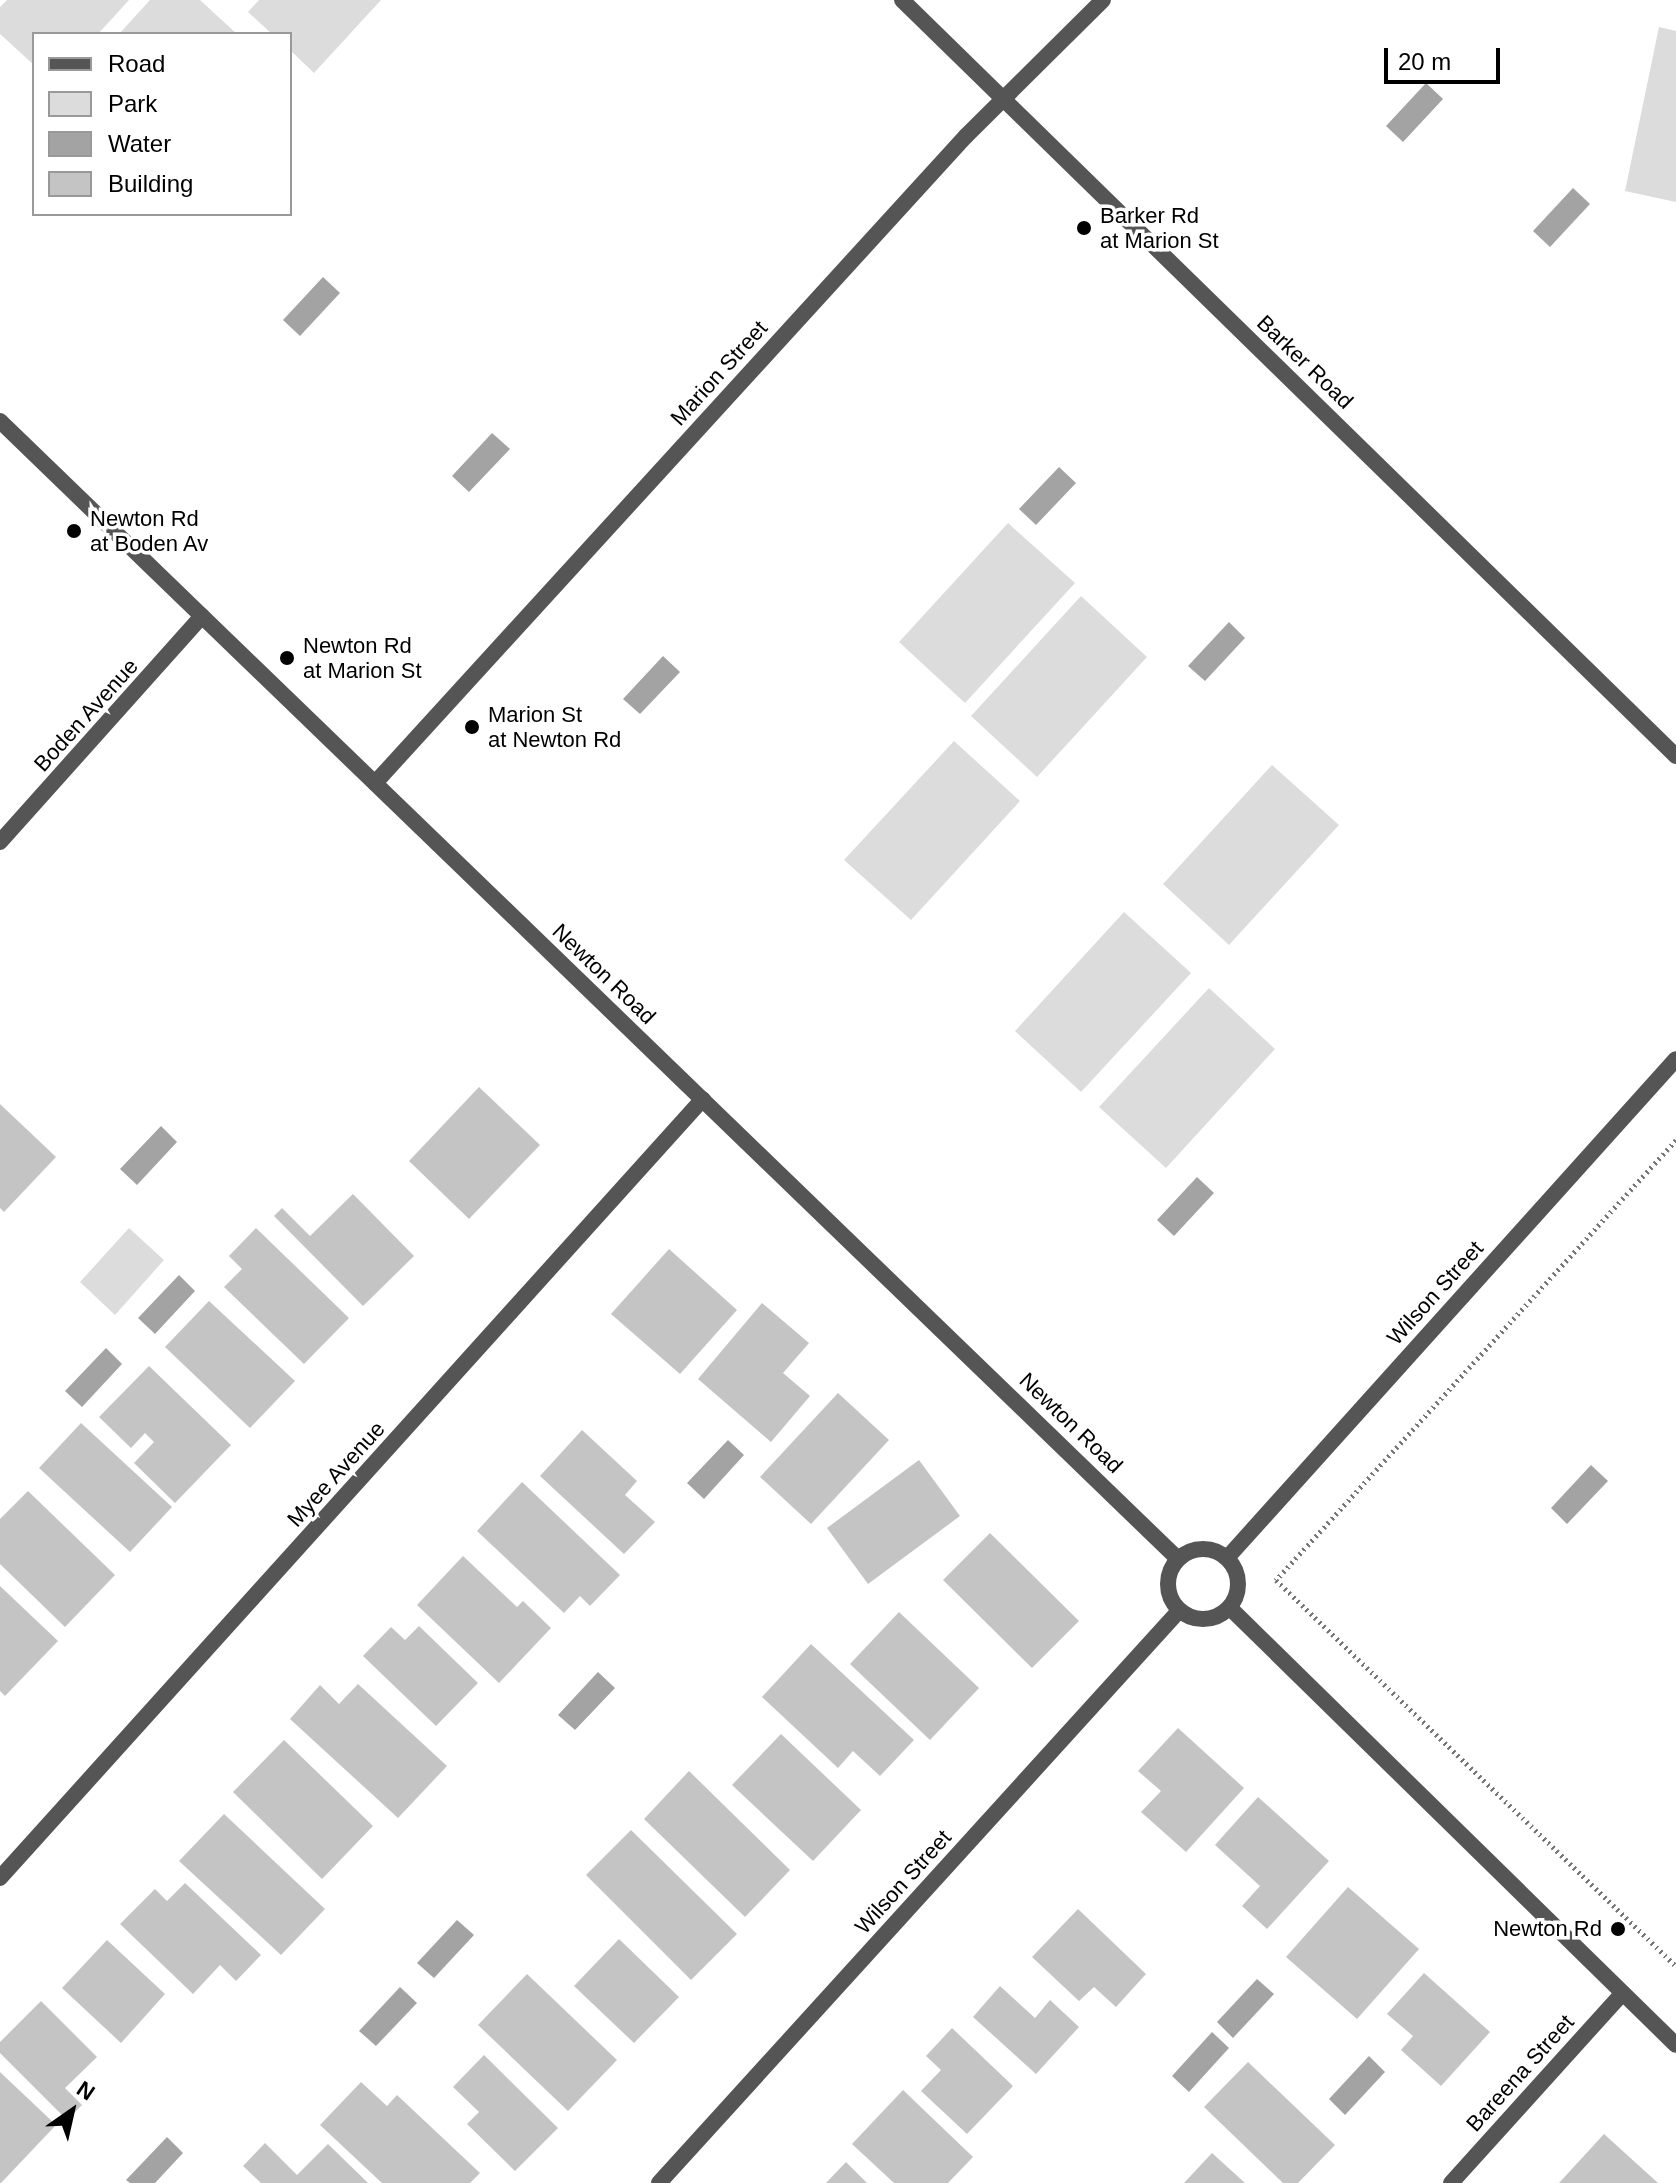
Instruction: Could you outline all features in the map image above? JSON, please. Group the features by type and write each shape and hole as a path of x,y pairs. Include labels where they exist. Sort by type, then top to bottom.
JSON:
{"street":[{"name":"Barker Road","path":"902,0 1676,756"},
{"name":"Marion Street","path":"375,783 1005,100 1103,0"},
{"name":"Newton Road","path":"0,421 1178,1559"},
{"name":"Boden Avenue","path":"0,842 202,616"},
{"name":"Wilson Street","path":"1227,1558 1676,1059"},
{"name":"Myee Avenue","path":"0,1878 703,1099"},
{"path":"1208,1549 1227,1558 1239,1588 1230,1608 1199,1620 1179,1611 1168,1591 1178,1559 1208,1549"},
{"path":"1230,1608 1676,2045"},
{"name":"Wilson Street","path":"659,2183 1179,1611"},
{"name":"Bareena Street","path":"1451,2183 1622,1994"}],"path":[{"path":"1676,1140 1276,1580 1676,1966"}],"green space":[{"path":"7,0 129,0 100,32 32,32 32,63 0,34 0,7"},
{"path":"150,0 200,0 235,32 121,32"},
{"path":"259,0 381,0 314,73 292,52 292,32 270,32 248,12"},
{"path":"1659,27 1676,31 1676,202 1625,191"},
{"path":"1008,523 1075,583 965,703 899,642"},
{"path":"1081,596 1147,657 1037,777 971,716"},
{"path":"954,741 1020,801 911,920 844,860"},
{"path":"1272,765 1339,825 1229,945 1163,884"},
{"path":"1124,912 1191,973 1081,1092 1015,1031"},
{"path":"1209,988 1275,1049 1166,1168 1099,1107"},
{"path":"129,1228 164,1260 115,1315 80,1282"}],"water":[{"path":"1426,83 1443,99 1403,142 1386,126"},
{"path":"1573,188 1590,204 1550,247 1533,231"},
{"path":"323,277 340,293 300,336 283,320"},
{"path":"492,433 510,449 469,492 452,476"},
{"path":"1059,467 1076,483 1036,525 1019,509"},
{"path":"1229,622 1245,638 1205,681 1188,666"},
{"path":"663,656 680,672 640,714 623,699"},
{"path":"161,1126 177,1142 137,1185 120,1169"},
{"path":"1197,1177 1214,1193 1174,1236 1157,1220"},
{"path":"179,1275 195,1291 155,1334 138,1318"},
{"path":"106,1348 122,1364 82,1407 65,1391"},
{"path":"728,1440 744,1455 704,1499 687,1483"},
{"path":"1591,1465 1608,1481 1567,1524 1551,1508"},
{"path":"598,1672 615,1688 575,1730 558,1715"},
{"path":"457,1920 474,1935 434,1978 417,1963"},
{"path":"1257,1979 1274,1994 1233,2038 1217,2022"},
{"path":"400,1987 417,2003 376,2046 359,2031"},
{"path":"1212,2032 1229,2048 1189,2092 1172,2076"},
{"path":"1369,2056 1385,2072 1345,2115 1329,2099"},
{"path":"167,2137 183,2153 155,2183 130,2183 126,2180"}],"building":[{"path":"479,1087 540,1145 469,1219 409,1161"},
{"path":"0,1104 56,1157 4,1212 0,1208"},
{"path":"353,1194 414,1256 363,1306 274,1216 282,1208 310,1236"},
{"path":"256,1228 349,1318 304,1364 224,1287 242,1269 229,1256"},
{"path":"669,1249 737,1310 680,1374 611,1314"},
{"path":"209,1301 295,1381 250,1428 165,1347"},
{"path":"762,1303 809,1343 783,1373 810,1396 771,1442 698,1379"},
{"path":"149,1366 231,1445 175,1503 134,1463 154,1442 145,1433 131,1448 99,1417"},
{"path":"838,1393 889,1440 811,1524 760,1477"},
{"path":"81,1423 172,1507 130,1552 39,1468"},
{"path":"582,1430 637,1481 625,1495 655,1522 624,1554 540,1476"},
{"path":"919,1460 960,1516 868,1584 827,1528"},
{"path":"522,1482 620,1575 590,1606 580,1596 564,1613 477,1531"},
{"path":"28,1491 115,1575 65,1627 0,1564 0,1519"},
{"path":"990,1533 1079,1621 1032,1668 943,1580"},
{"path":"463,1556 517,1607 523,1601 551,1628 499,1683 417,1605"},
{"path":"0,1586 58,1641 5,1696 0,1691"},
{"path":"899,1612 979,1688 930,1740 850,1664"},
{"path":"419,1626 478,1683 436,1726 363,1656 391,1627 405,1640"},
{"path":"811,1644 914,1740 880,1776 853,1751 838,1768 762,1697"},
{"path":"358,1684 447,1766 398,1818 290,1719 320,1685 339,1704"},
{"path":"1178,1728 1244,1788 1186,1852 1141,1812 1161,1791 1138,1771"},
{"path":"781,1734 861,1810 813,1861 732,1785"},
{"path":"284,1740 373,1826 322,1879 233,1792"},
{"path":"689,1771 790,1870 745,1917 644,1819"},
{"path":"1258,1797 1329,1861 1267,1929 1242,1906 1260,1886 1215,1845"},
{"path":"224,1814 325,1909 281,1955 179,1861"},
{"path":"631,1830 737,1934 691,1980 586,1875"},
{"path":"185,1883 261,1955 236,1981 220,1965 193,1994 120,1924 155,1889 167,1901"},
{"path":"1348,1887 1419,1949 1357,2019 1286,1957"},
{"path":"1078,1909 1146,1974 1116,2007 1094,1987 1079,2001 1032,1957"},
{"path":"619,1939 679,1997 634,2043 574,1986"},
{"path":"107,1940 165,1994 121,2043 62,1988"},
{"path":"1424,1973 1490,2032 1441,2086 1401,2050 1413,2036 1387,2014"},
{"path":"527,1974 617,2060 568,2111 478,2025"},
{"path":"1000,1986 1035,2018 1050,2000 1079,2027 1036,2074 973,2017"},
{"path":"41,2001 97,2057 65,2088 82,2105 67,2120 0,2053 0,2042"},
{"path":"952,2028 1013,2086 967,2134 921,2091 941,2070 926,2056"},
{"path":"484,2055 558,2128 515,2171 467,2124 479,2112 453,2087"},
{"path":"1248,2062 1335,2145 1298,2183 1283,2183 1204,2107"},
{"path":"0,2072 56,2125 1,2183 0,2183"},
{"path":"361,2082 387,2106 397,2095 480,2173 470,2183 382,2183 320,2125"},
{"path":"903,2090 973,2157 948,2183 894,2183 852,2144"},
{"path":"1604,2134 1658,2183 1559,2183"},
{"path":"265,2143 297,2175 328,2144 368,2183 261,2183 243,2166"},
{"path":"1212,2153 1245,2183 1184,2183"},
{"path":"846,2162 867,2183 826,2183"}],"place":[{"name":"Barker Rd at Marion St","path":"1084,228"},
{"name":"Newton Rd at Boden Av","path":"74,531"},
{"name":"Newton Rd at Marion St","path":"287,658"},
{"name":"Marion St at Newton Rd","path":"472,727"},
{"name":"Newton Rd","path":"1618,1929"}]}
